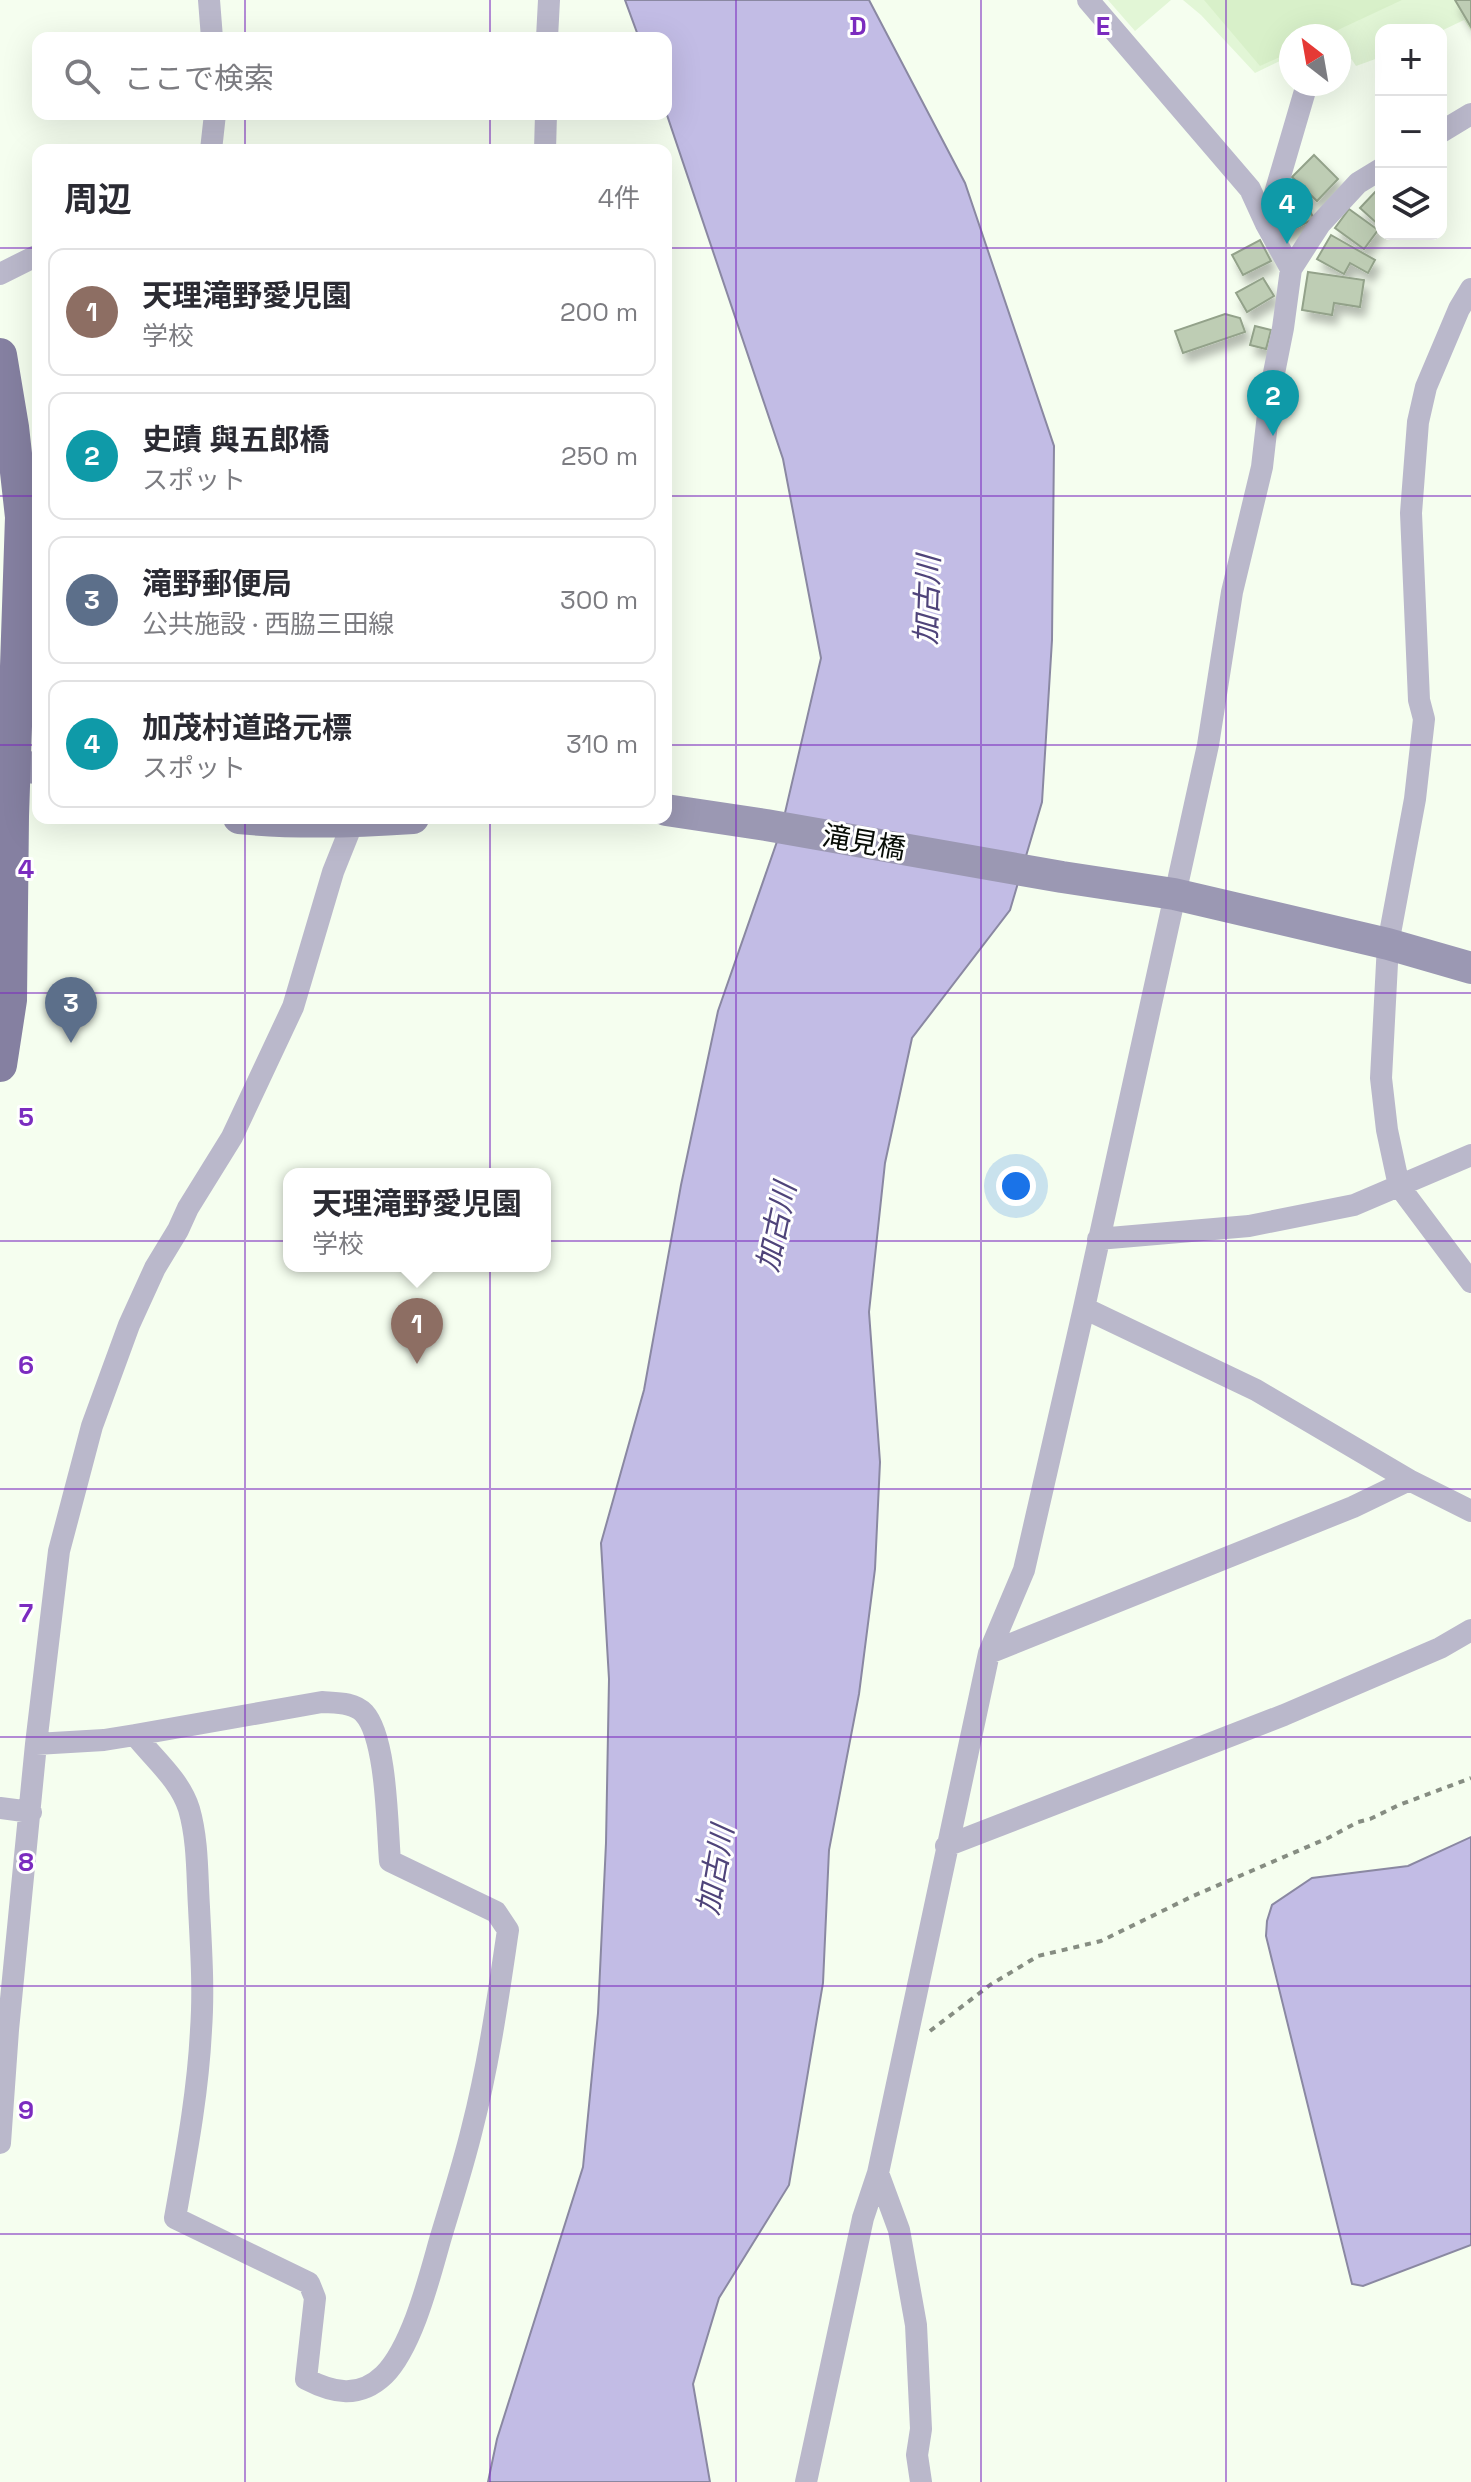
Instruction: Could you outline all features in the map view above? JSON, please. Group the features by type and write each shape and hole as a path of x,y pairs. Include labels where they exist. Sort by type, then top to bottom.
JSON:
{"main road":[{"path":"0,355 22,517 10,1000 0,1065"}],"street":[{"path":"209,0 212,32"},
{"path":"547,32 549,0"},
{"path":"1088,0 1250,189 1291,269"},
{"path":"1266,224 1303,96"},
{"path":"1447,128 1471,114"},
{"path":"212,144 214,120"},
{"path":"545,144 546,120"},
{"path":"806,2482 863,2218 878,2173 989,1653 1024,1570 1208,745 1232,592 1262,467 1291,269 1320,224 1358,183 1375,173"},
{"path":"0,274 32,258"},
{"path":"1471,289 1459,309 1426,387 1418,422 1411,513 1419,700 1424,719 1415,799 1388,944 1381,1078 1387,1130 1399,1186 1471,1282"},
{"name":"滝見橋","path":"672,811 1174,894 1388,944 1471,968"},
{"path":"0,2143 36,1744 59,1551 92,1426 129,1325 155,1268 232,1137 293,1007 333,872 351,824"},
{"path":"1098,1239 1249,1226 1354,1205 1471,1155"},
{"path":"1084,1308 1256,1390 1409,1480 1471,1511"},
{"path":"989,1653 1353,1507 1409,1480"},
{"path":"946,1846 1284,1715 1440,1648 1471,1630"},
{"path":"36,1744 104,1740 322,1702 344,1703 364,1712 379,1742 390,1861 496,1912 508,1930 492,2038 472,2129 429,2281 403,2347 383,2375 356,2392 329,2391 306,2379 315,2298 309,2283 175,2218 191,2133 201,2031 196,1848 189,1808 173,1778 135,1735"},
{"path":"0,1808 31,1812"},
{"path":"878,2173 899,2230 916,2325 921,2429 917,2455 921,2482"}],"path":[{"path":"903,2052 990,1985 1038,1956 1101,1941 1358,1822 1471,1778"}],"shaded area":[{"path":"1108,0 1171,0 1135,31"},
{"path":"1183,0 1471,0 1471,31 1464,20 1447,28 1447,24 1375,24 1375,59 1356,66 1351,58 1351,24 1279,24 1279,61 1255,73"},
{"path":"1204,0 1402,0 1351,24 1279,24 1279,57 1260,66"}],"water":[{"name":"加古川","path":"625,0 869,0 965,183 1054,446 1052,640 1042,802 1010,910 912,1038 885,1163 869,1312 880,1462 875,1569 859,1694 829,1850 823,1983 789,2185 719,2298 693,2384 710,2482 488,2482 497,2439 583,2167 598,2013 606,1843 609,1679 601,1543 644,1390 681,1185 718,1011 781,830 821,658 783,459 669,120 672,120 672,32 637,32"},
{"path":"1471,1837 1471,2245 1363,2286 1352,2284 1266,1936 1267,1921 1272,1905 1312,1878 1408,1866"}],"building":[{"path":"1455,0 1471,0 1471,27"},
{"path":"1314,155 1338,179 1317,201 1292,177"},
{"path":"1375,192 1375,222 1360,208"},
{"path":"1306,203 1314,219 1289,231 1281,215"},
{"path":"1349,209 1375,228 1375,234 1364,249 1335,228"},
{"path":"1331,235 1375,260 1368,273 1350,263 1344,274 1317,259"},
{"path":"1260,240 1271,261 1243,275 1232,255"},
{"path":"1308,272 1364,280 1360,307 1334,303 1332,315 1302,310"},
{"path":"1263,278 1274,296 1247,312 1236,293"},
{"path":"1225,314 1240,318 1245,332 1183,353 1175,331"},
{"path":"1255,326 1271,330 1266,349 1250,345"}],"place":[{"name":"加茂村道路元標","path":"1287,244"},
{"name":"史蹟 與五郎橋","path":"1273,436"},
{"name":"滝野郵便局","path":"71,1043"},
{"name":"天理滝野愛児園","path":"417,1364"}]}
